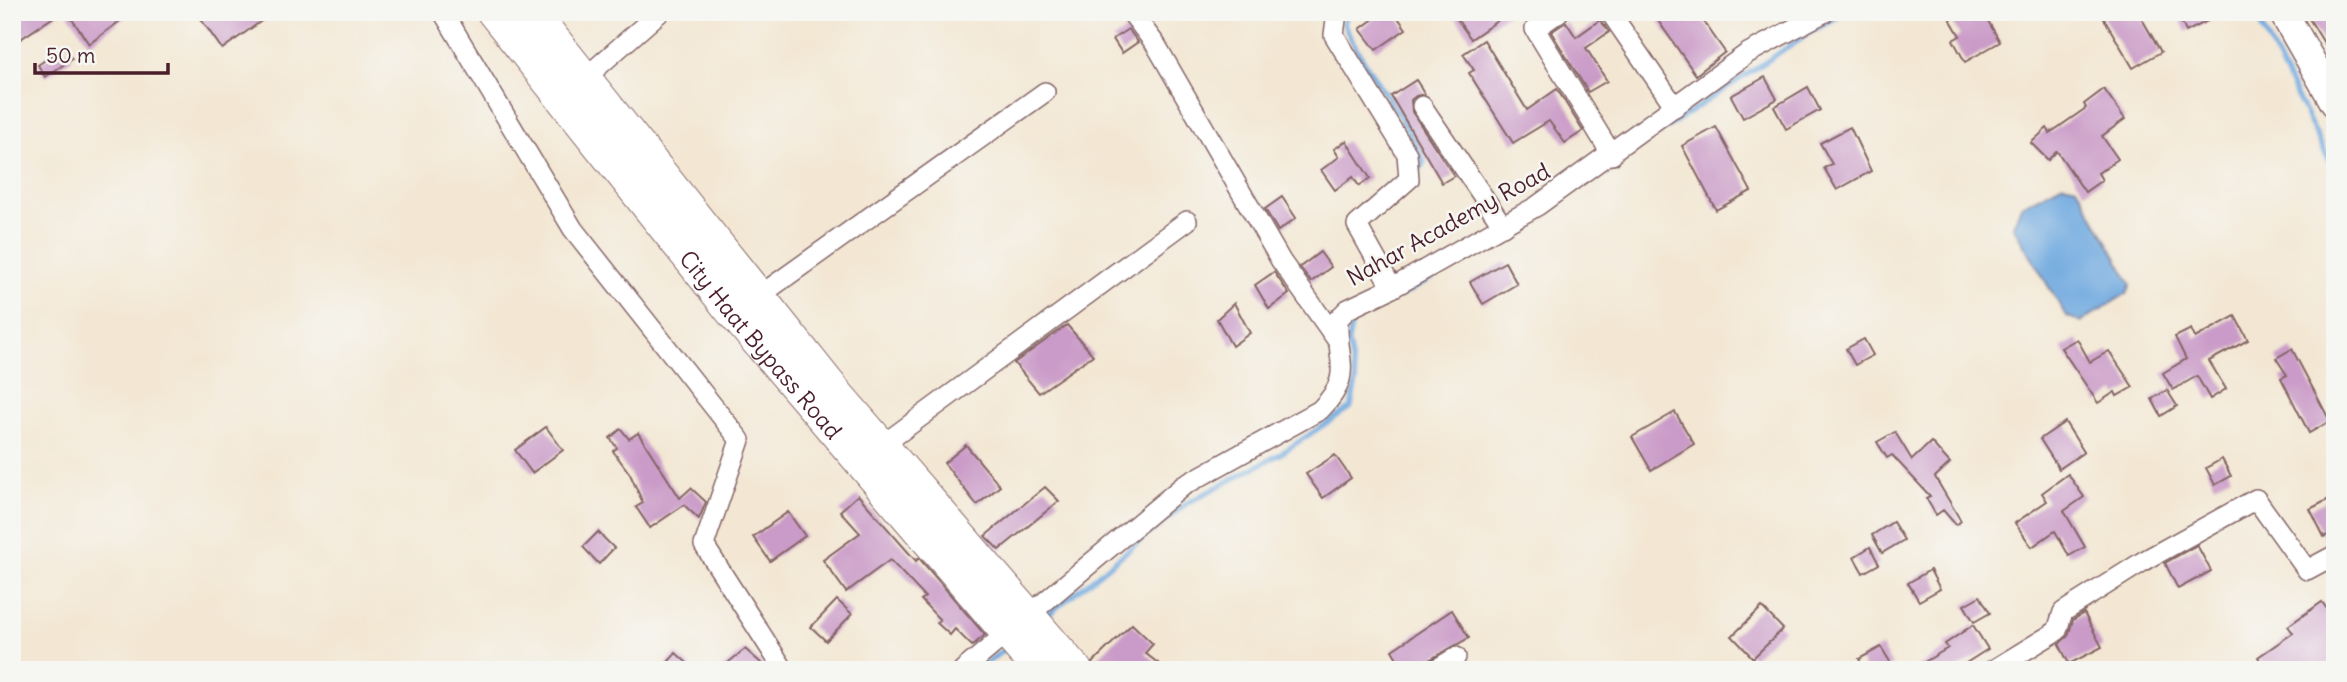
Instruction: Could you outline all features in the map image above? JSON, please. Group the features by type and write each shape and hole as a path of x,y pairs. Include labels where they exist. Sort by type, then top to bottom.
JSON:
{"main road":[{"name":"City Haat Bypass Road","path":"493,12 732,312 1017,623 1076,670"},
{"name":"City Haat Bypass Road","path":"532,12 881,446 1017,623 1039,670"}],"street":[{"path":"443,12 573,229 740,440 704,545 784,670"},
{"path":"585,78 660,12"},
{"path":"1131,12 1156,45 1281,261 1337,340"},
{"path":"1337,12 1334,35 1407,154 1409,179 1357,225 1392,288"},
{"path":"1559,12 1535,29 1612,155"},
{"path":"1610,12 1675,107"},
{"name":"Nahar Academy Road","path":"962,670 1183,486 1322,413 1337,393 1342,373 1337,340 1338,319 1348,309 1392,288 1537,206 1612,155 1794,19 1825,12"},
{"path":"2283,12 2335,103"},
{"path":"759,296 1045,93"},
{"path":"1422,106 1503,226"},
{"path":"881,446 1187,221"},
{"path":"1993,670 2056,631 2063,612 2142,562 2256,499 2307,569 2335,555"},
{"path":"1435,670 1456,657"}],"water":[{"path":"2063,184 2077,187 2131,284 2127,293 2081,322 2066,316 2013,226 2021,206"}],"building":[{"path":"12,12 61,12 19,40 12,29"},
{"path":"67,12 132,12 89,44"},
{"path":"196,12 274,12 222,49"},
{"path":"1383,12 1394,12 1406,29 1376,50 1360,29"},
{"path":"1452,12 1510,12 1471,39"},
{"path":"1652,12 1697,12 1725,52 1696,75"},
{"path":"1946,12 1983,12 2000,42 1965,62 1953,40 1960,36"},
{"path":"2100,12 2138,12 2161,52 2133,68"},
{"path":"2177,12 2225,12 2186,32"},
{"path":"2305,12 2335,12 2335,61"},
{"path":"1600,20 1609,32 1586,48 1607,81 1588,92 1551,32 1566,22 1576,37"},
{"path":"1128,29 1138,42 1122,53 1113,39"},
{"path":"1484,40 1527,110 1557,89 1583,131 1565,143 1549,121 1513,143 1469,73 1474,70 1463,54"},
{"path":"64,47 72,59 45,77 38,65"},
{"path":"1765,77 1777,99 1743,118 1731,96"},
{"path":"1416,80 1425,94 1411,100 1412,112 1454,176 1442,183 1391,96"},
{"path":"1808,87 1820,110 1786,129 1774,107"},
{"path":"2104,89 2125,119 2102,136 2118,159 2098,173 2102,180 2085,192 2057,151 2048,160 2031,143 2047,128 2050,133 2086,108 2084,104"},
{"path":"1716,127 1751,191 1716,210 1682,146"},
{"path":"1850,127 1871,171 1837,190 1824,168 1832,164 1820,143"},
{"path":"1346,141 1370,178 1359,186 1353,177 1335,190 1321,170 1339,157 1334,149"},
{"path":"1282,197 1296,218 1278,231 1265,209"},
{"path":"1320,252 1331,267 1311,282 1300,267"},
{"path":"1505,262 1517,284 1483,304 1470,282"},
{"path":"1274,272 1289,294 1269,309 1255,285"},
{"path":"1234,303 1250,333 1232,346 1217,319"},
{"path":"2235,316 2248,340 2209,361 2226,389 2210,399 2197,376 2173,390 2163,373 2186,359 2175,337 2191,329 2195,338"},
{"path":"1067,325 1093,355 1039,393 1014,363"},
{"path":"1864,339 1873,355 1855,365 1846,349"},
{"path":"2077,339 2090,362 2109,351 2133,387 2117,396 2115,392 2098,403 2061,348"},
{"path":"2292,349 2330,421 2309,433 2281,378 2287,375 2276,358"},
{"path":"2167,390 2177,406 2161,416 2152,399"},
{"path":"1675,412 1694,444 1651,470 1632,437"},
{"path":"2065,422 2084,452 2059,469 2040,439"},
{"path":"546,427 563,450 532,473 515,450"},
{"path":"621,429 629,439 638,433 680,498 691,488 706,502 699,519 684,505 650,528 636,507 643,503 630,474 613,451 617,448 610,438"},
{"path":"1895,432 1912,460 1931,442 1950,463 1935,477 1961,521 1956,525 1943,510 1936,515 1926,498 1930,496 1892,455 1887,458 1877,442"},
{"path":"966,445 1000,486 977,505 944,463"},
{"path":"1335,455 1351,478 1323,498 1306,474"},
{"path":"2222,459 2231,476 2215,485 2206,468"},
{"path":"2068,474 2084,497 2064,511 2085,547 2069,556 2055,531 2032,547 2015,523 2047,501 2042,493"},
{"path":"1045,487 1059,501 999,550 985,536"},
{"path":"858,495 916,561 919,558 985,635 972,646 955,629 950,635 937,623 940,620 921,600 925,597 890,560 846,592 823,560 860,533 840,511"},
{"path":"2335,496 2335,531 2324,537 2310,509"},
{"path":"788,512 805,536 770,561 753,537"},
{"path":"1893,522 1904,540 1882,553 1872,535"},
{"path":"598,532 614,548 599,564 583,547"},
{"path":"2197,545 2211,571 2178,589 2165,563"},
{"path":"1870,547 1879,564 1863,573 1854,557"},
{"path":"1930,570 1940,589 1919,601 1908,583"},
{"path":"1980,596 1990,613 1974,622 1964,605"},
{"path":"837,600 852,614 826,641 811,627"},
{"path":"2322,602 2335,620 2335,670 2266,670 2258,657 2293,633 2288,626"},
{"path":"1762,607 1783,629 1753,658 1732,636"},
{"path":"1452,610 1469,638 1429,660 1422,670 1404,670 1392,650"},
{"path":"2084,613 2102,647 2069,664 2059,644 2068,636 2073,620"},
{"path":"1132,624 1153,644 1145,653 1167,670 1094,670 1092,663"},
{"path":"1973,625 1988,649 1955,670 1911,670 1948,648 1945,644"},
{"path":"1881,647 1892,665 1884,670 1865,670 1859,659"},
{"path":"745,649 769,670 719,670"},
{"path":"676,653 695,670 661,670"}],"waterway":[{"path":"1348,12 1344,24 1353,42 1406,127 1424,162 1416,176"},
{"path":"1597,174 1809,33 1847,12"},
{"path":"2254,12 2335,172"},
{"path":"1045,617 1187,503 1280,454 1351,407 1356,382 1348,342 1352,323 1361,314 1406,293 1528,221"},
{"path":"978,670 1007,647"}]}
